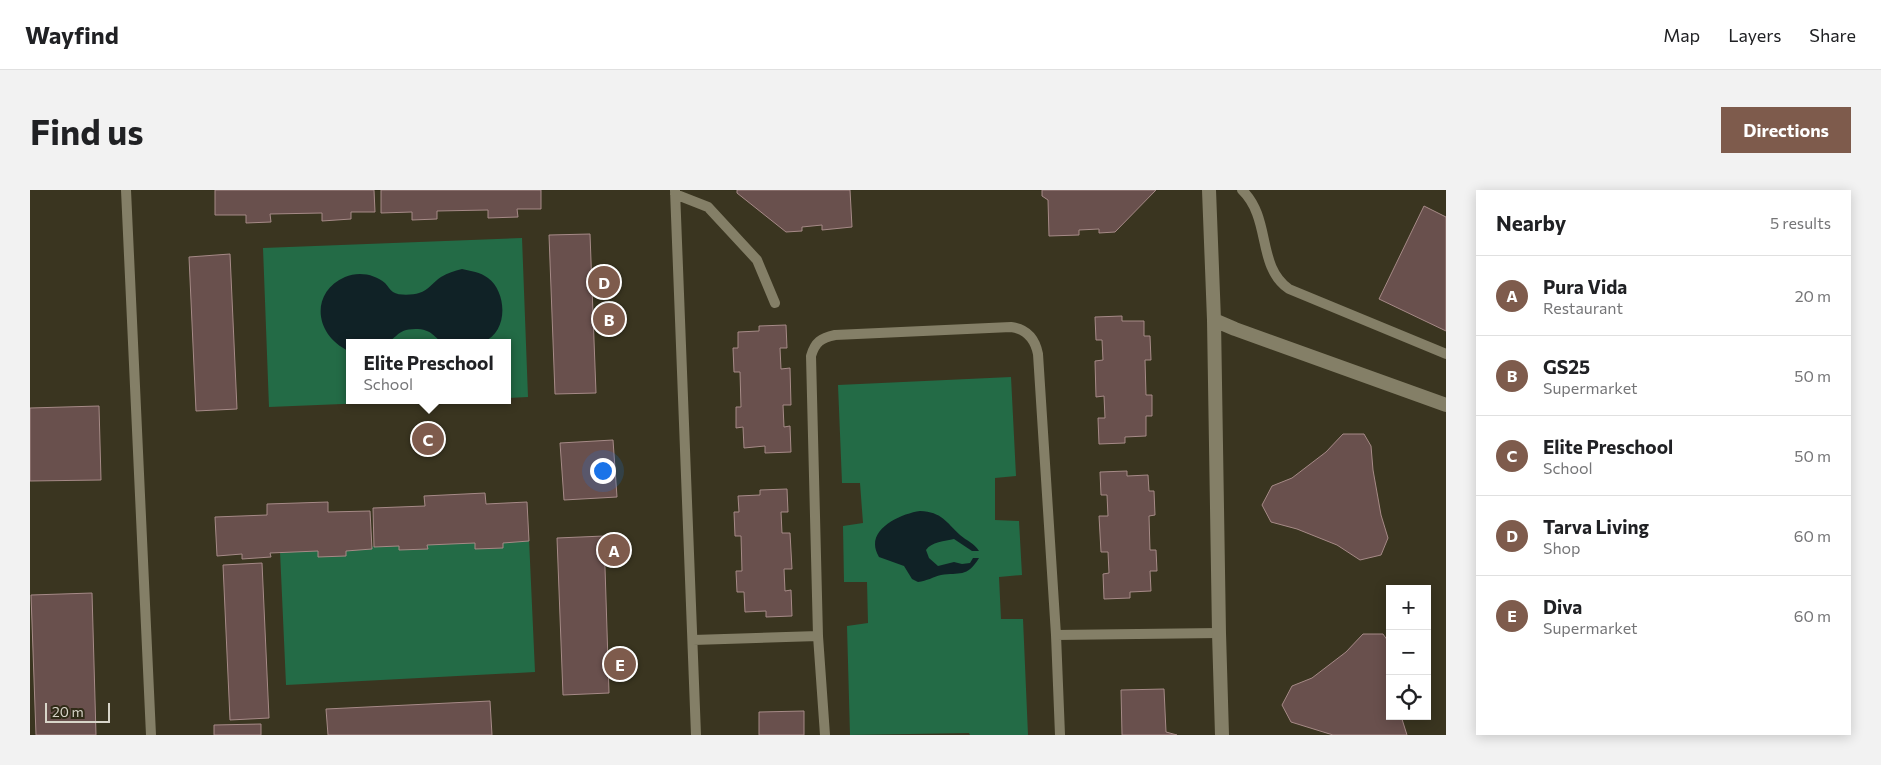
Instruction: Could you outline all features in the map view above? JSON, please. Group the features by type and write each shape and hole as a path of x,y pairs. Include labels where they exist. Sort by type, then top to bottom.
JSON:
{"street":[{"path":"1208,190 1214,320 1222,735"},
{"path":"1214,320 1446,405"}],"lane":[{"path":"126,190 151,735"},
{"path":"1242,190 1255,206 1269,260 1279,282 1289,288 1446,354"},
{"path":"696,735 694,640 675,192 708,207 757,260 774,303"},
{"path":"825,735 818,636 811,356 814,347 822,338 835,335 1011,327 1021,328 1028,334 1036,344 1038,354 1056,635 1060,735"},
{"path":"1056,635 1219,633"},
{"path":"694,640 818,636"}],"green space":[{"path":"522,238 528,397 511,398 511,339 346,339 346,404 269,407 263,248"},
{"path":"1011,377 1016,476 995,478 995,520 1019,521 1022,575 999,577 1001,619 1023,619 1028,735 970,735 969,733 850,735 847,626 868,623 867,582 844,582 843,526 863,523 860,483 842,483 838,385"},
{"path":"529,539 535,672 286,685 280,551"}],"shaded area":[{"path":"462,269 479,273 488,278 499,292 502,302 501,321 497,330 488,339 438,339 428,331 411,329 401,332 392,339 346,339 346,349 329,335 323,325 321,303 333,284 345,277 355,274 371,276 381,280 393,292 410,295 422,292 441,277"},
{"path":"920,511 934,513 943,518 979,551 972,551 954,539 938,542 928,547 926,550 929,558 938,566 954,562 970,563 973,558 979,558 971,569 962,573 941,575 918,582 912,579 904,566 879,557 875,548 879,532 894,520"}],"building":[{"path":"215,190 374,190 375,212 351,212 351,219 322,221 322,213 270,214 271,222 246,223 246,215 215,215"},
{"path":"381,190 541,190 541,209 517,209 518,217 488,218 488,210 437,211 437,219 412,220 412,212 381,213"},
{"path":"737,190 850,190 852,227 822,230 822,225 802,227 802,231 786,232 737,193"},
{"path":"1042,190 1156,190 1115,232 1099,233 1099,229 1079,230 1079,235 1049,236 1048,200 1042,196"},
{"path":"1424,206 1446,217 1446,331 1379,299"},
{"path":"590,234 596,393 555,394 549,235"},
{"path":"230,254 237,409 196,411 189,257"},
{"path":"1122,316 1122,321 1144,321 1144,336 1150,336 1151,360 1145,360 1146,395 1152,395 1152,416 1146,416 1146,436 1125,437 1125,443 1099,444 1098,418 1105,418 1104,396 1096,397 1095,361 1103,360 1102,340 1096,340 1095,317"},
{"path":"786,325 787,348 780,348 781,369 790,368 791,405 783,405 784,427 790,426 791,452 765,453 765,446 744,448 743,427 736,428 736,407 741,407 740,372 734,372 733,348 738,348 738,332 759,331 759,326"},
{"path":"99,406 101,480 30,481 30,408"},
{"path":"1343,434 1364,434 1371,446 1381,515 1388,538 1381,555 1360,560 1337,545 1297,529 1271,522 1262,505 1272,486 1292,478 1326,452"},
{"path":"613,440 617,497 564,500 560,443"},
{"path":"1127,471 1127,476 1148,475 1149,491 1154,491 1155,515 1149,516 1150,550 1156,550 1157,571 1150,571 1151,591 1130,592 1130,598 1104,599 1103,574 1109,573 1108,552 1101,552 1099,516 1108,516 1107,495 1101,495 1100,472"},
{"path":"787,489 788,512 781,512 782,533 790,533 792,569 784,569 785,591 791,590 792,616 766,617 766,611 745,612 744,592 737,592 736,571 742,571 741,536 735,536 734,512 739,512 738,496 760,495 760,490"},
{"path":"485,493 486,504 527,502 529,541 503,543 503,548 475,549 475,543 427,545 428,549 399,550 399,546 374,547 373,508 425,506 424,496"},
{"path":"328,502 328,512 370,511 372,549 346,551 346,556 318,557 318,551 270,553 271,557 242,559 242,554 217,556 215,517 267,515 267,504"},
{"path":"604,536 609,693 563,695 557,538"},
{"path":"262,563 269,718 230,720 223,565"},
{"path":"92,593 96,735 36,735 31,595"},
{"path":"1363,634 1383,634 1386,638 1386,720 1402,720 1407,735 1333,735 1291,722 1282,705 1292,686 1312,678 1346,652"},
{"path":"1164,689 1166,732 1177,735 1122,735 1121,690"},
{"path":"490,701 492,735 328,735 326,709"},
{"path":"804,711 804,735 759,735 759,712"},
{"path":"261,724 261,735 214,735 214,725"}],"place":[{"name":"Tarva Living","path":"604,282"},
{"name":"GS25","path":"609,319"},
{"name":"Elite Preschool","path":"428,439"},
{"name":"Pura Vida","path":"614,550"},
{"name":"Diva","path":"620,664"}]}
